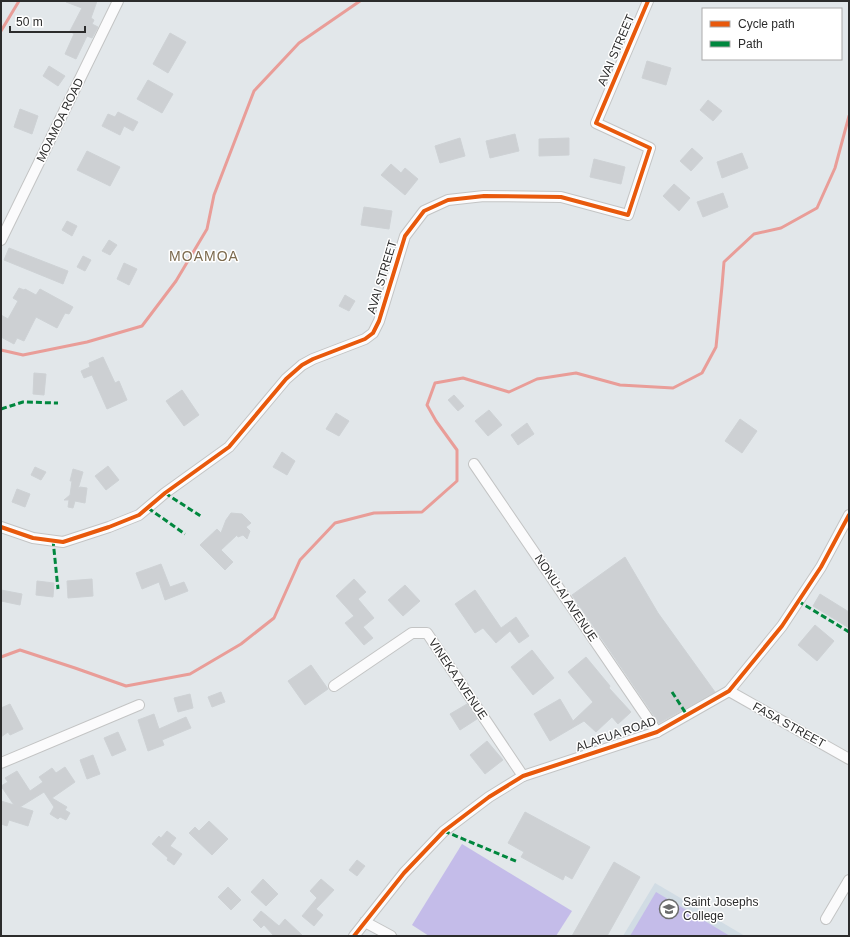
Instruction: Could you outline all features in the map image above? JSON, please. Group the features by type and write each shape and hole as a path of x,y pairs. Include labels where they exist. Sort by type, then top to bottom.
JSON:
{"street":[{"name":"MOAMOA ROAD","path":"2,233 118,1"},
{"name":"AVAI STREET","path":"1,527 33,538 63,542 109,527 139,515 165,493 229,447 286,379 302,365 313,359 365,339 373,333 379,321 405,236 424,211 448,200 484,196 561,197 628,214 650,148 596,123 648,1"},
{"name":"NONU-AI AVENUE","path":"474,464 657,732"},
{"name":"ALAFUA ROAD","path":"354,936 404,873 444,831 489,797 523,776 657,732 729,691 782,626 821,566 849,515"},
{"name":"VINEKA AVENUE","path":"334,686 412,633 427,633 523,776"},
{"name":"FASA STREET","path":"729,691 849,759"},
{"path":"1,763 139,705"},
{"path":"826,919 849,880"},
{"path":"365,922 391,936"}],"shaded area":[{"path":"462,844 572,911 556,936 429,936 412,925"},
{"name":"Saint Josephs College","path":"655,883 745,936 623,936"},
{"name":"Saint Josephs College","path":"656,892 730,936 630,936"}],"building":[{"path":"97,1 91,18 94,20 92,24 98,27 92,38 87,36 76,59 65,54 74,34 70,31 82,8 66,2"},
{"path":"170,33 186,42 168,73 153,64"},
{"path":"647,61 671,68 666,85 642,78"},
{"path":"49,66 65,76 58,86 43,76"},
{"path":"148,80 173,94 162,113 137,99"},
{"path":"708,100 722,111 713,121 700,110"},
{"path":"20,109 38,116 32,134 14,127"},
{"path":"118,112 138,122 133,131 124,126 120,135 102,126 108,114 115,117"},
{"path":"515,134 519,151 490,158 486,141"},
{"path":"460,138 465,156 440,163 435,146"},
{"path":"569,138 569,155 539,156 539,139"},
{"path":"692,148 703,158 691,171 680,161"},
{"path":"87,151 120,167 110,186 77,170"},
{"path":"742,153 748,168 722,178 717,162"},
{"path":"594,159 625,167 621,184 590,177"},
{"path":"391,164 401,173 405,168 418,179 405,195 381,175"},
{"path":"674,184 690,198 679,211 663,196"},
{"path":"723,193 728,207 703,217 697,202"},
{"path":"364,207 392,211 389,229 361,225"},
{"path":"67,221 77,226 72,236 62,230"},
{"path":"109,240 117,245 110,255 102,251"},
{"path":"9,248 68,271 63,284 4,260"},
{"path":"83,256 91,260 85,271 77,267"},
{"path":"124,263 137,269 129,285 117,279"},
{"path":"19,288 25,289 36,295 40,289 73,307 69,314 65,313 57,328 36,317 24,341 17,338 14,344 1,337 1,315 8,319 18,301 13,298"},
{"path":"345,295 355,301 349,311 339,306"},
{"path":"103,357 115,383 119,381 127,400 107,409 92,375 84,378 81,371 90,367 89,363"},
{"path":"34,373 46,374 44,395 33,394"},
{"path":"182,390 199,415 184,426 166,401"},
{"path":"454,395 464,406 458,411 448,400"},
{"path":"489,410 502,425 488,436 475,421"},
{"path":"336,413 349,421 339,436 326,429"},
{"path":"740,419 757,431 742,453 725,441"},
{"path":"527,423 534,434 518,445 511,435"},
{"path":"282,452 295,461 287,475 273,467"},
{"path":"108,466 119,480 106,490 95,476"},
{"path":"35,467 46,472 41,480 31,475"},
{"path":"73,469 83,472 78,489 80,487 87,488 85,503 75,501 73,508 68,507 69,500 64,500 70,495 72,481 70,481"},
{"path":"17,489 30,494 25,507 12,502"},
{"path":"231,513 242,514 251,523 246,527 250,531 247,539 243,535 238,537 237,535 221,550 233,562 225,570 200,545 217,529 221,533 226,520"},
{"path":"625,557 658,613 715,692 659,723 572,595"},
{"path":"161,564 170,587 184,582 188,591 165,600 159,582 142,589 136,573"},
{"path":"92,579 93,596 68,598 67,581"},
{"path":"354,579 366,592 358,599 374,618 363,627 373,638 364,645 345,623 354,616 336,596"},
{"path":"37,581 54,583 53,597 36,595"},
{"path":"405,585 420,601 403,616 388,600"},
{"path":"1,590 22,594 20,605 1,601"},
{"path":"475,590 501,628 516,617 529,636 519,643 510,631 496,643 483,628 475,633 455,604"},
{"path":"820,594 849,612 849,628 813,606"},
{"path":"815,625 834,641 817,661 798,645"},
{"path":"532,650 554,678 533,695 511,667"},
{"path":"586,657 610,686 609,688 631,712 618,724 612,717 596,732 584,721 550,741 534,714 560,699 573,721 593,702 568,672"},
{"path":"311,665 328,689 305,705 288,681"},
{"path":"221,692 225,702 212,707 208,697"},
{"path":"190,694 193,708 178,712 174,698"},
{"path":"10,704 23,729 10,735 8,732 1,737 1,708"},
{"path":"467,704 477,719 460,730 450,714"},
{"path":"154,714 159,729 186,717 191,728 162,740 164,745 148,751 138,720"},
{"path":"118,732 126,750 112,756 104,738"},
{"path":"487,741 503,760 485,774 470,755"},
{"path":"93,755 100,774 87,779 80,760"},
{"path":"65,767 75,782 52,798 67,807 65,810 70,813 66,820 60,817 58,819 50,814 54,807 44,792 20,807 33,811 28,826 9,820 7,826 1,824 1,801 14,805 1,786 8,782 5,778 17,771 30,791 43,782 39,777 52,768 56,773"},
{"path":"525,812 590,847 572,879 565,875 563,880 521,857 524,852 508,843"},
{"path":"209,821 228,839 212,855 189,833 195,827 199,831"},
{"path":"167,831 176,838 170,846 182,854 174,865 167,860 168,858 152,844 159,836 161,838"},
{"path":"357,860 365,866 357,876 349,870"},
{"path":"614,862 640,877 607,936 572,936"},
{"path":"263,879 278,894 266,906 251,892"},
{"path":"321,879 334,890 316,909 323,915 314,926 302,916 317,898 310,891"},
{"path":"228,887 241,900 231,910 218,897"},
{"path":"261,911 279,926 285,919 303,936 274,936 264,925 261,928 253,920"}],"waterway":[{"path":"1,31 19,1"},
{"path":"1,350 23,355 87,342 142,326 176,281 207,229 214,195 254,91 299,43 360,1"},
{"path":"1,657 20,650 126,686 190,674 241,644 274,618 300,560 335,523 374,513 422,512 457,481 457,450 436,421 427,405 435,383 463,378 509,392 537,379 576,373 620,385 673,388 702,373 716,347 724,262 754,234 781,228 817,208 835,168 849,116"}],"marked path":[{"path":"1,409 23,402 58,403"},
{"path":"165,493 202,517"},
{"path":"148,508 185,534"},
{"path":"53,540 58,589"},
{"path":"798,601 849,632"},
{"path":"672,692 687,715"},
{"path":"444,831 518,862"}],"cycle path":[{"path":"1,527 33,538 63,542 109,527 139,515 165,493 229,447 286,379 302,365 313,359 365,339 373,333 379,321 405,236 424,211 448,200 484,196 561,197 628,215 650,148 596,123 648,1"},
{"path":"354,936 404,873 444,831 489,797 523,776 657,732 729,691 782,626 821,567 849,515"}],"place":[{"name":"Saint Josephs College","path":"669,909"}],"district":[{"name":"MOAMOA","path":"204,256"}]}
